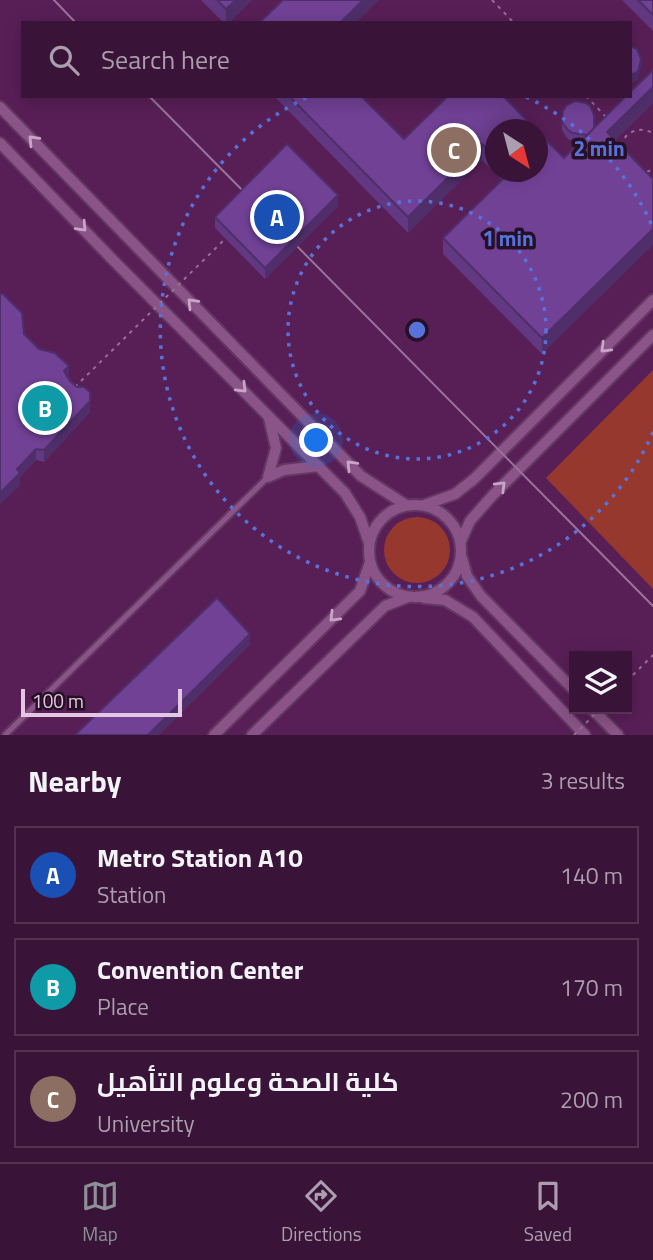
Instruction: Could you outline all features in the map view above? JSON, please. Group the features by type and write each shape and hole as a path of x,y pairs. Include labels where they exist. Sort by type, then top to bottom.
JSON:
{"street":[{"path":"0,107 361,475 406,505"},
{"path":"0,143 345,493 360,517 369,543 370,562 384,585 395,593 444,600 473,617 585,735"},
{"path":"424,505 455,494 474,479 653,300"},
{"path":"461,541 470,521 492,496 653,335"},
{"path":"268,415 276,448 268,477"},
{"path":"268,477 284,470 319,466"},
{"path":"369,543 374,530 393,510 406,505 424,505 437,509 448,517 456,528 467,576 481,596 569,685"},
{"path":"252,735 385,606 433,594 447,585 457,573 462,558"},
{"path":"214,735 360,591 370,562"},
{"path":"597,714 618,735"}],"lane":[{"path":"5,735 268,477"}],"path":[{"path":"492,0 512,21"},
{"path":"588,98 606,116"},
{"path":"619,150 621,142 631,132 644,130 653,133"},
{"path":"642,174 653,169"},
{"path":"70,392 226,238"},
{"path":"632,676 653,654"},
{"path":"574,735 595,714"}],"shaded area":[{"path":"0,0 653,0 653,735 0,735"},
{"path":"653,370 653,589 546,478"},
{"path":"417,517 430,520 440,527 447,537 450,550 447,563 440,573 430,580 417,583 404,580 394,573 387,563 384,550 387,537 394,527 404,520"}],"building":[{"path":"217,0 236,0 226,9"},
{"path":"283,0 363,0 342,21 261,21"},
{"path":"638,0 653,0 653,15"},
{"path":"632,47 637,49 641,59 638,72 632,74"},
{"path":"653,70 653,87 607,132 653,179 653,229 542,338 443,238 500,182 548,182 548,142 564,158 624,98 632,98 632,90"},
{"path":"291,98 363,98 404,139 446,98 505,98 525,119 485,119 485,147 482,144 408,217"},
{"path":"575,101 586,103 594,115 594,128 587,135 573,133 562,122 566,106"},
{"path":"287,144 338,195 265,268 215,217"},
{"path":"0,294 22,313 24,334 39,349 55,353 69,366 64,371 70,381 90,392 90,401 44,450 36,449 17,469 20,473 0,493"},
{"path":"217,598 250,634 148,735 75,735"}],"tram line":[{"path":"54,0 74,21"},
{"path":"151,98 255,203"},
{"path":"284,233 653,606"}],"place":[{"name":"كلية الصحة وعلوم التأهيل","path":"454,150"},
{"name":"Metro Station A10","path":"277,217"},
{"name":"Convention Center","path":"45,408"}]}
